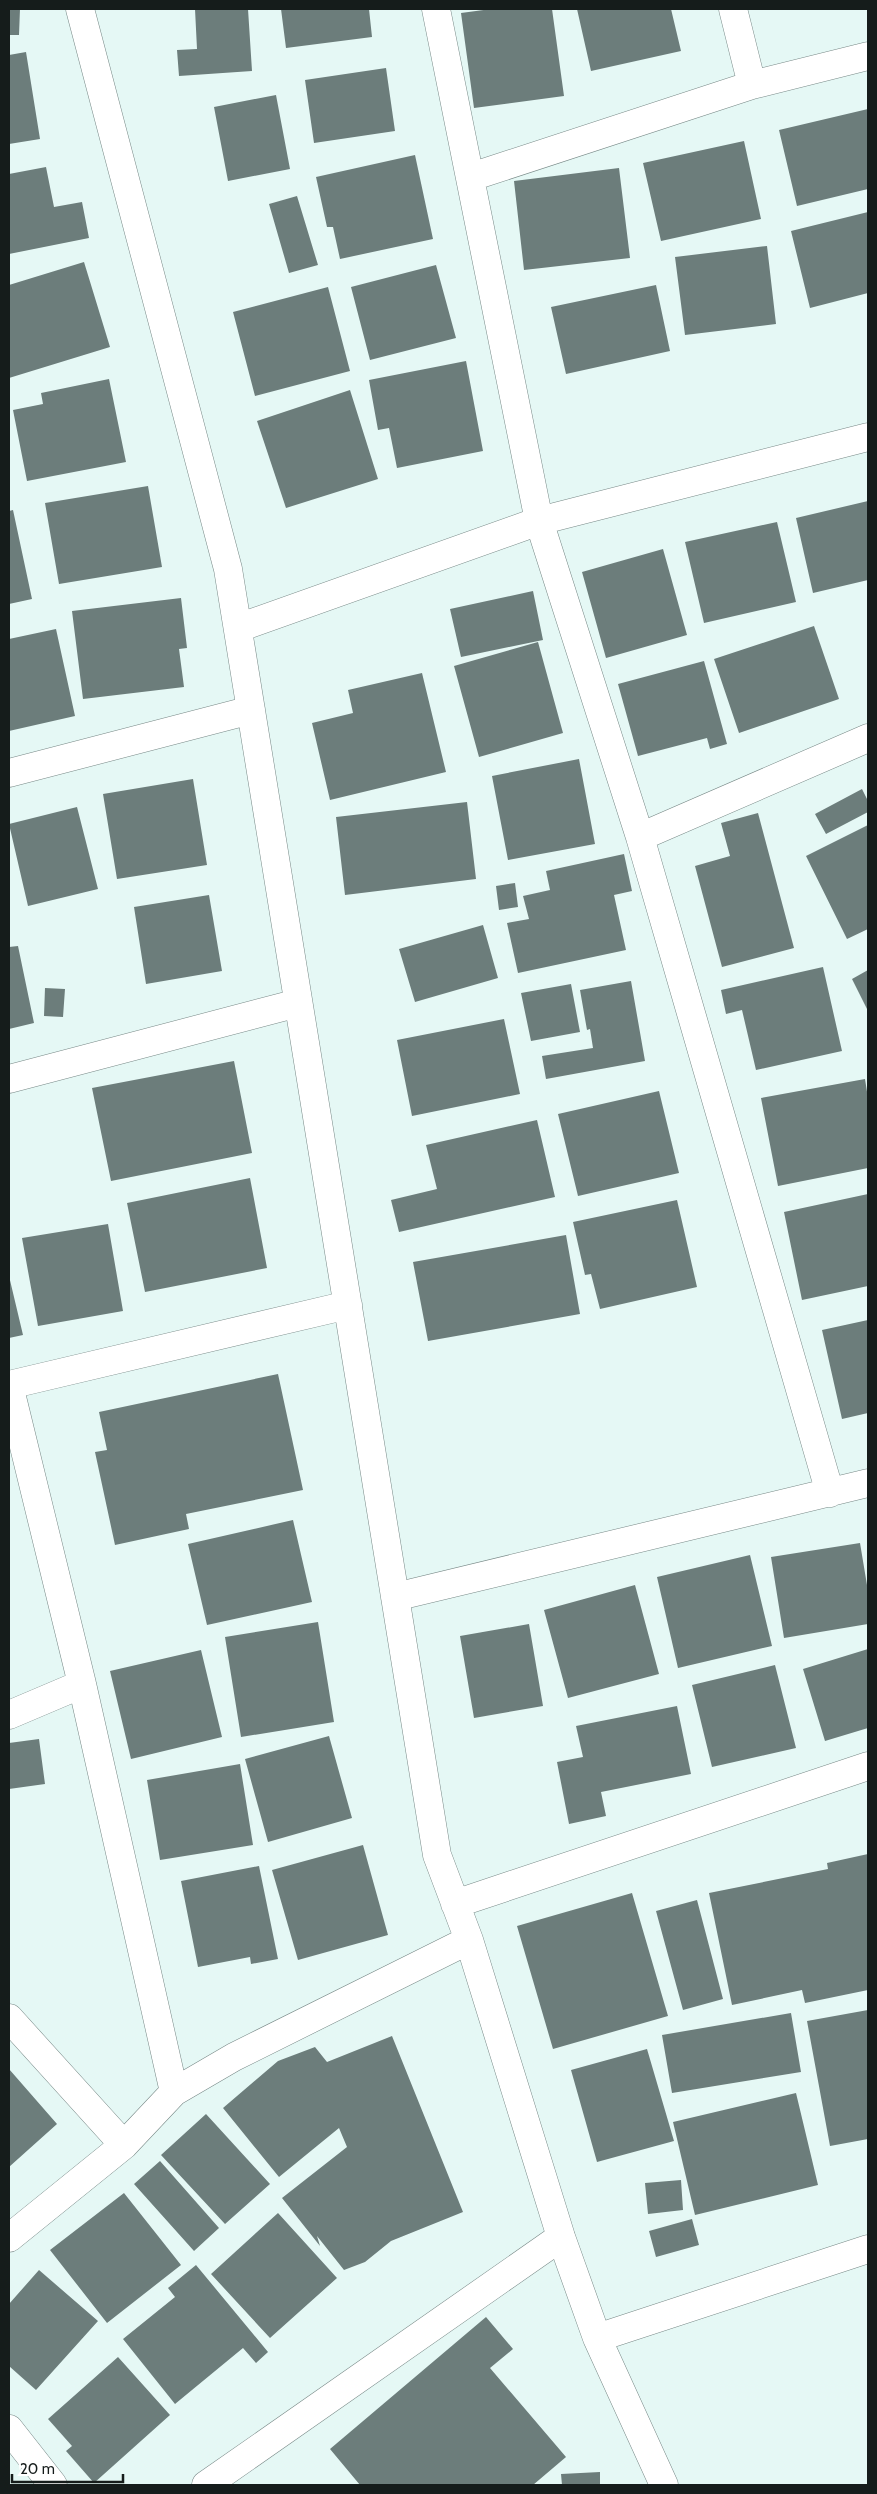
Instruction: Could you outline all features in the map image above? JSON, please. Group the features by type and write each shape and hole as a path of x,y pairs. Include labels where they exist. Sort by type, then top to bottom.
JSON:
{"street":[{"path":"80,9 228,569 436,1855 469,1940 561,2237 597,2338 664,2485"},
{"path":"436,9 539,521 640,836 830,1493"},
{"path":"733,9 752,86"},
{"path":"471,176 752,86 868,56"},
{"path":"238,628 539,521 868,437"},
{"path":"9,773 251,710"},
{"path":"640,836 868,738"},
{"path":"9,1079 298,1003"},
{"path":"174,2092 82,1684 9,1385 348,1304"},
{"path":"395,1597 868,1483"},
{"path":"9,1715 82,1684"},
{"path":"455,1904 868,1766"},
{"path":"9,2238 124,2145 174,2092 234,2057 469,1940"},
{"path":"9,2018 124,2145"},
{"path":"206,2485 561,2237"},
{"path":"597,2338 868,2249"},
{"path":"9,2428 53,2485"}],"building":[{"path":"9,9 20,9 19,35 9,35"},
{"path":"195,9 248,9 252,71 179,76 177,50 197,49"},
{"path":"281,9 369,9 372,37 286,48"},
{"path":"491,9 552,9 564,96 474,108 461,13"},
{"path":"577,9 671,9 681,51 591,71"},
{"path":"26,52 40,139 9,144 9,55"},
{"path":"386,68 395,131 314,143 305,80"},
{"path":"276,95 290,169 228,181 214,107"},
{"path":"868,109 868,189 797,206 779,130"},
{"path":"744,141 761,219 661,241 643,163"},
{"path":"415,155 433,239 340,259 333,227 327,227 316,177"},
{"path":"46,167 54,207 82,202 89,238 9,254 9,174"},
{"path":"619,168 630,258 524,270 514,181"},
{"path":"297,196 318,265 289,273 269,204"},
{"path":"868,212 868,293 810,308 791,231"},
{"path":"767,246 776,324 685,335 675,257"},
{"path":"84,262 110,347 9,378 9,285"},
{"path":"436,265 456,338 370,360 351,287"},
{"path":"656,285 670,351 566,374 551,307"},
{"path":"328,287 350,371 255,396 233,312"},
{"path":"466,361 483,451 397,468 389,428 378,430 369,380"},
{"path":"109,379 126,462 27,481 13,410 43,404 41,393"},
{"path":"350,390 378,479 286,508 257,421"},
{"path":"148,486 162,567 59,584 45,503"},
{"path":"868,501 868,580 813,593 796,518"},
{"path":"13,510 32,599 9,604 9,511"},
{"path":"777,522 796,602 704,623 685,542"},
{"path":"663,549 687,635 606,658 582,572"},
{"path":"533,591 543,640 461,657 450,609"},
{"path":"181,598 187,648 179,649 184,687 83,699 72,611"},
{"path":"814,626 839,699 739,733 714,659"},
{"path":"56,629 75,716 9,731 9,639"},
{"path":"538,642 563,733 479,757 454,666"},
{"path":"704,661 727,744 710,749 707,738 638,756 618,684"},
{"path":"422,673 446,772 330,800 312,723 353,713 348,690"},
{"path":"579,759 595,844 508,860 492,776"},
{"path":"193,779 207,865 117,879 103,794"},
{"path":"862,789 868,801 868,812 826,834 815,814"},
{"path":"467,802 476,879 345,895 336,817"},
{"path":"77,807 98,889 28,906 9,824"},
{"path":"758,813 794,948 722,967 695,866 730,856 721,823"},
{"path":"868,825 868,929 847,939 806,856"},
{"path":"624,854 632,891 614,895 626,950 518,973 507,923 529,919 523,896 550,890 546,871"},
{"path":"515,883 518,907 499,910 496,886"},
{"path":"209,895 222,971 146,984 134,907"},
{"path":"483,925 498,978 415,1002 399,949"},
{"path":"18,946 34,1023 9,1029 9,947"},
{"path":"823,967 842,1051 756,1070 742,1010 726,1014 721,990"},
{"path":"868,970 868,1011 852,979"},
{"path":"631,981 645,1061 546,1079 542,1056 593,1048 590,1029 587,1030 580,990"},
{"path":"571,984 580,1032 531,1041 521,993"},
{"path":"45,988 65,989 63,1017 44,1016"},
{"path":"504,1019 520,1094 412,1116 397,1040"},
{"path":"234,1061 252,1153 111,1181 92,1088"},
{"path":"865,1079 868,1098 868,1168 778,1186 761,1098"},
{"path":"659,1091 679,1173 578,1196 558,1114"},
{"path":"537,1120 555,1197 399,1232 391,1200 437,1189 426,1145"},
{"path":"250,1178 267,1268 145,1292 127,1203"},
{"path":"868,1194 868,1286 802,1300 784,1212"},
{"path":"677,1200 697,1287 600,1309 591,1274 585,1275 573,1222"},
{"path":"108,1224 123,1311 38,1326 22,1238"},
{"path":"566,1235 580,1314 428,1341 413,1262"},
{"path":"9,1276 23,1335 9,1338"},
{"path":"868,1320 868,1413 842,1419 822,1330"},
{"path":"278,1374 303,1490 186,1514 189,1529 115,1545 95,1452 107,1450 99,1412"},
{"path":"293,1520 312,1602 207,1625 188,1544"},
{"path":"860,1543 868,1591 868,1624 784,1638 771,1557"},
{"path":"750,1555 772,1646 678,1668 657,1577"},
{"path":"635,1585 659,1674 568,1698 544,1610"},
{"path":"318,1622 334,1722 241,1737 225,1637"},
{"path":"529,1624 543,1706 474,1718 460,1636"},
{"path":"868,1649 868,1728 825,1741 803,1669"},
{"path":"201,1650 222,1737 131,1759 110,1671"},
{"path":"775,1665 796,1748 712,1767 692,1685"},
{"path":"677,1706 691,1774 601,1792 606,1816 569,1824 557,1762 583,1757 576,1726"},
{"path":"329,1736 352,1818 268,1842 245,1759"},
{"path":"39,1739 45,1784 9,1789 9,1743"},
{"path":"240,1764 253,1845 160,1860 147,1780"},
{"path":"363,1845 388,1935 298,1960 272,1870"},
{"path":"868,1854 868,1990 805,2003 802,1990 732,2005 709,1893 828,1869 827,1863"},
{"path":"259,1866 278,1959 251,1964 250,1957 198,1967 181,1881"},
{"path":"632,1893 668,2016 553,2049 517,1926"},
{"path":"697,1900 723,1999 683,2010 656,1911"},
{"path":"868,2010 868,2139 830,2146 807,2021"},
{"path":"791,2013 801,2072 672,2093 662,2035"},
{"path":"392,2036 463,2212 391,2241 365,2262 344,2270 317,2236 320,2246 282,2198 347,2147 339,2128 279,2177 223,2108 278,2061 315,2047 327,2062"},
{"path":"647,2049 674,2141 597,2162 571,2070"},
{"path":"9,2069 57,2124 9,2167"},
{"path":"796,2093 818,2185 695,2215 673,2122"},
{"path":"206,2114 270,2184 225,2224 161,2155"},
{"path":"160,2161 219,2228 194,2251 134,2184"},
{"path":"681,2180 683,2210 648,2214 645,2183"},
{"path":"124,2193 181,2265 107,2323 50,2250"},
{"path":"278,2213 337,2278 270,2338 211,2274"},
{"path":"692,2219 699,2245 656,2257 649,2231"},
{"path":"196,2265 268,2352 256,2363 243,2348 175,2404 123,2339 175,2297 168,2288"},
{"path":"39,2270 98,2321 36,2390 9,2366 9,2304"},
{"path":"486,2317 513,2349 490,2368 566,2457 533,2485 360,2485 330,2449"},
{"path":"118,2357 170,2415 94,2483 66,2451 72,2446 48,2419"},
{"path":"600,2472 600,2485 562,2485 561,2474"}]}
